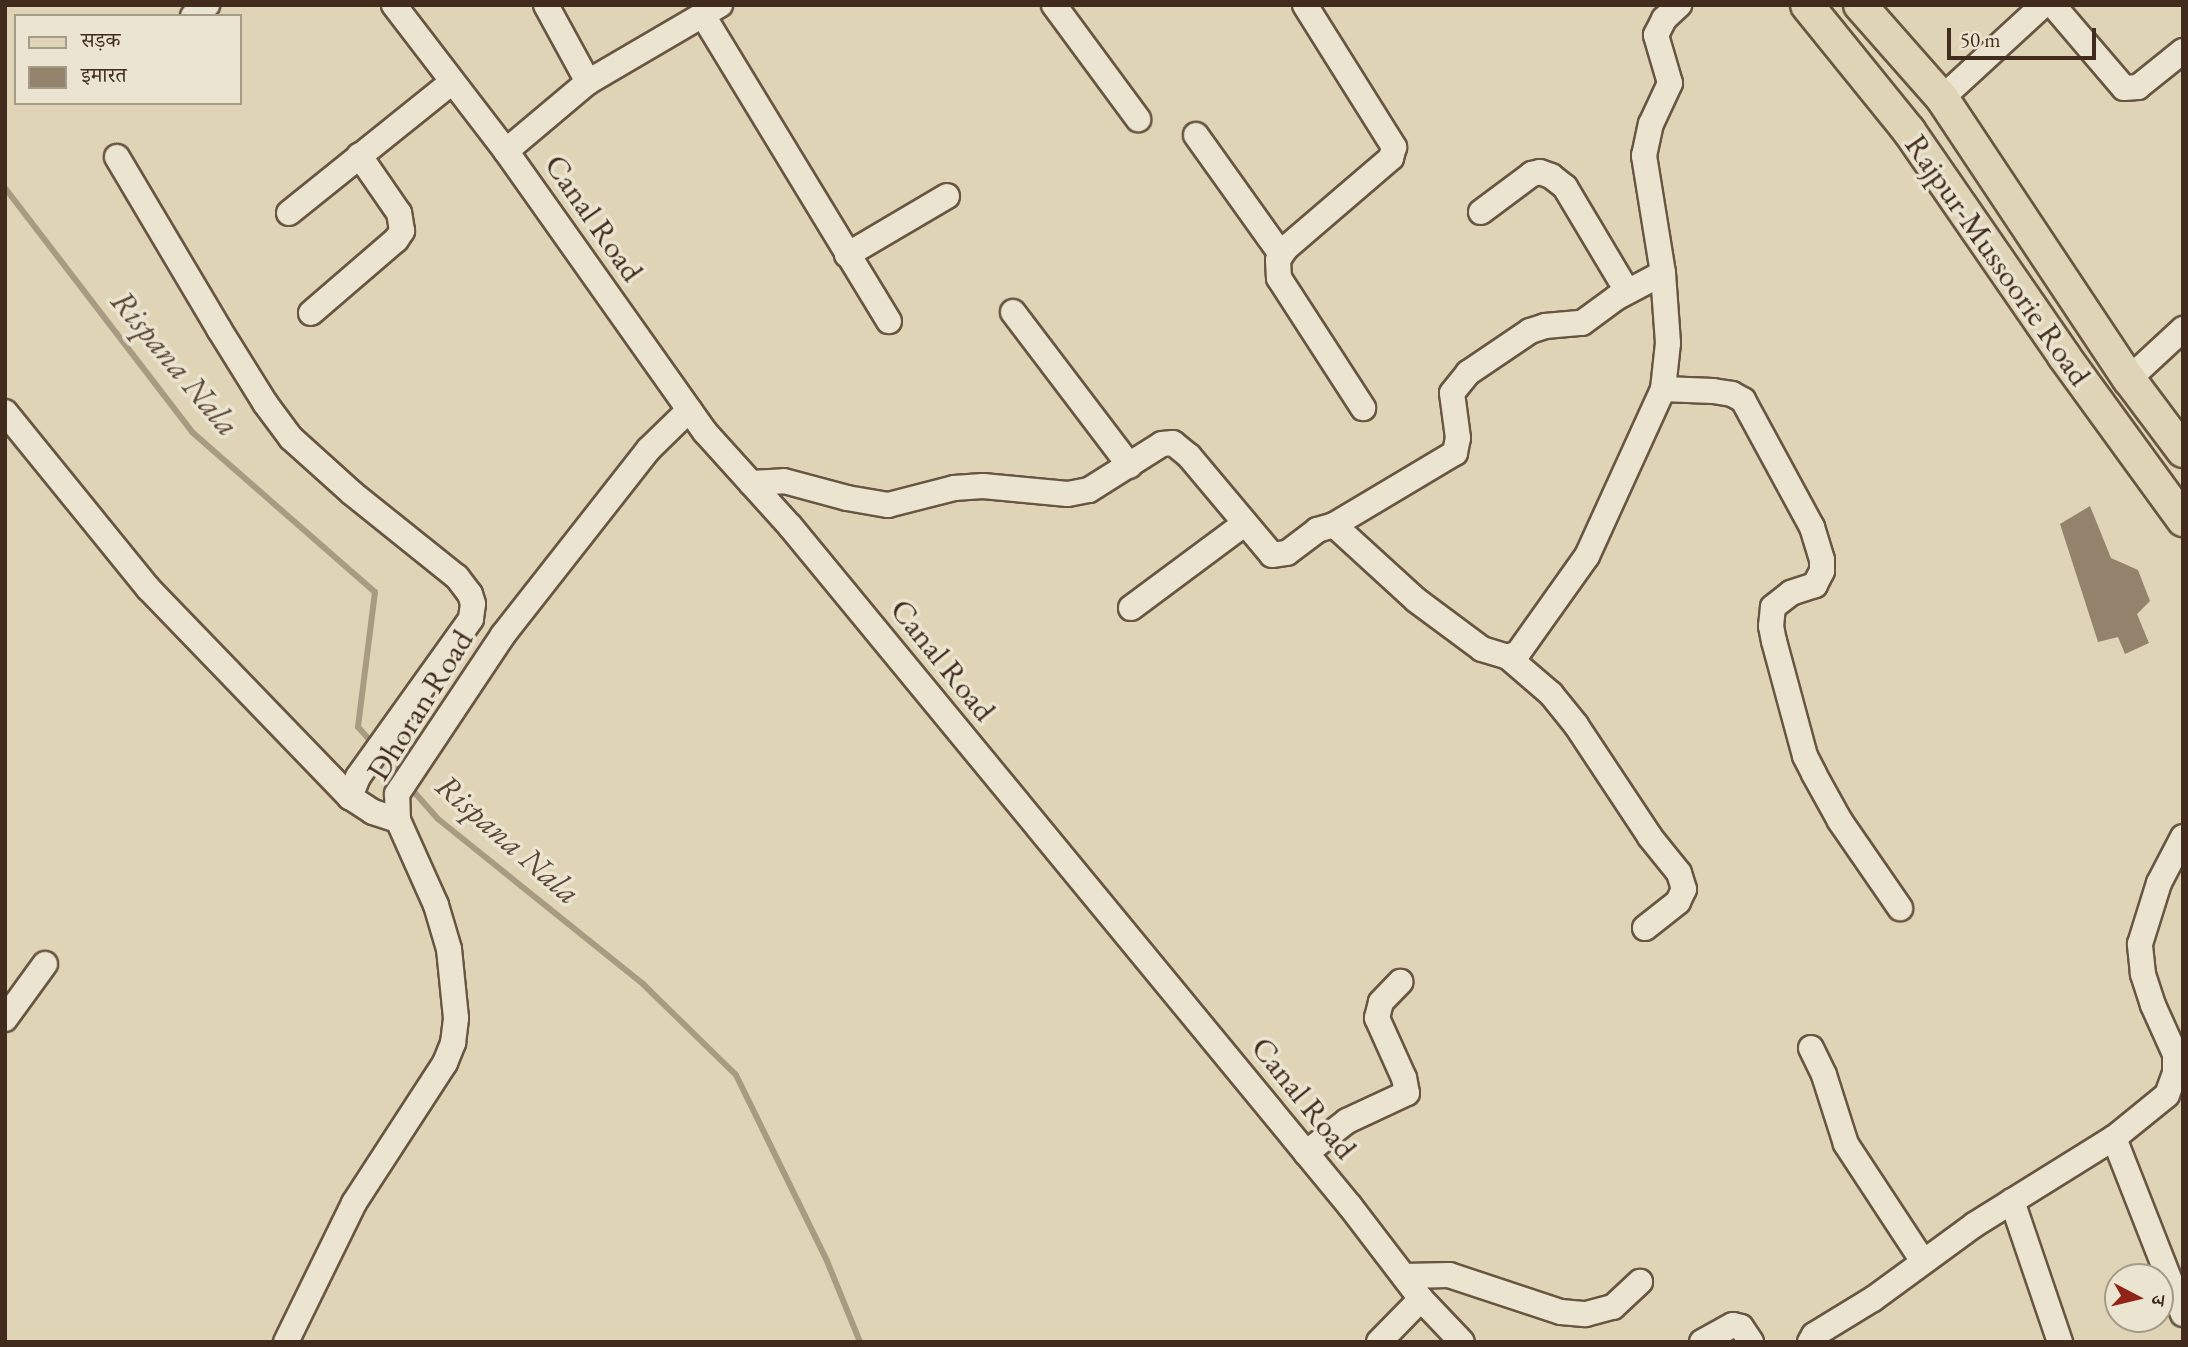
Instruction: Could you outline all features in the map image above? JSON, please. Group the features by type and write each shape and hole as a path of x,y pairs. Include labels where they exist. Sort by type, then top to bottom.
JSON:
{"main road":[{"name":"Rajpur-Mussoorie Road","path":"1807,5 1909,131 2064,356 2183,520"},
{"name":"Rajpur-Mussoorie Road","path":"1860,5 1942,98 2129,379 2183,451"}],"street":[{"name":"Canal Road","path":"394,5 506,150 689,410 1306,1153 1421,1299 1462,1342"},
{"path":"546,5 588,82"},
{"path":"1054,5 1138,119"},
{"path":"1281,254 1391,158 1394,147 1305,5"},
{"path":"1508,657 1524,647 1587,556 1663,389 1668,343 1663,273 1644,156 1651,124 1670,83 1656,35 1664,19 1679,5"},
{"path":"1942,98 2043,5"},
{"path":"2053,5 2124,88 2138,87 2183,51"},
{"path":"506,150 588,82 712,11 847,255 889,321"},
{"path":"289,213 452,82"},
{"path":"1196,135 1281,254 1279,278 1363,408"},
{"path":"311,313 396,240 402,231 399,213 359,155"},
{"path":"117,158 265,403 309,456 457,577 473,604 471,620 354,787"},
{"path":"1481,212 1532,174 1540,172 1551,176 1564,187 1627,291"},
{"path":"847,255 947,196"},
{"path":"751,483 784,481 888,505 944,490 983,486 1068,494 1089,490 1162,444 1173,443 1189,456 1244,524 1266,549 1276,556 1287,553 1317,530 1334,525 1455,453 1458,438 1452,393 1468,373 1530,331 1551,325 1582,323 1627,291 1663,273"},
{"path":"1013,312 1130,466"},
{"path":"2129,379 2183,329"},
{"path":"1663,389 1713,391 1732,394 1743,400 1812,527 1822,560 1822,571 1815,585 1791,593 1773,607 1771,626 1774,641 1805,756 1840,821 1900,908"},
{"name":"Dhoran Road","path":"286,1342 354,1203 444,1063 453,1043 456,1008 449,949 436,905 398,820 397,794 503,635 649,449 689,410"},
{"path":"5,412 148,588 354,787 373,812 398,820"},
{"path":"1131,608 1244,524"},
{"path":"1334,525 1416,600 1482,649 1508,657 1551,694 1576,725 1650,837 1679,873 1684,889 1678,902 1645,928"},
{"path":"1811,1342 1814,1335 1873,1299 1923,1261 2012,1201 2114,1138 2161,1103 2175,1073 2175,1055 2153,1005 2139,953 2141,933 2159,883 2183,837"},
{"path":"5,1019 45,964"},
{"path":"1306,1153 1347,1121 1407,1093 1405,1079 1377,1018 1381,1002 1400,982"},
{"path":"1811,1048 1824,1075 1846,1144 1923,1261"},
{"path":"2114,1138 2183,1314"},
{"path":"2012,1201 2060,1342"},
{"path":"1405,1276 1449,1275 1561,1312 1586,1314 1613,1307 1640,1282"},
{"path":"1379,1342 1421,1299"},
{"path":"1702,1342 1733,1325 1741,1327 1751,1342"}],"building":[{"path":"2090,506 2111,558 2138,570 2150,601 2137,614 2149,643 2125,654 2118,637 2098,642 2060,524"}],"waterway":[{"name":"Rispana Nala","path":"5,188 192,432 375,592 358,727 374,745"},
{"name":"Rispana Nala","path":"381,753 401,776"},
{"name":"Rispana Nala","path":"408,785 438,819 643,984 736,1075 827,1261 860,1342"}]}
